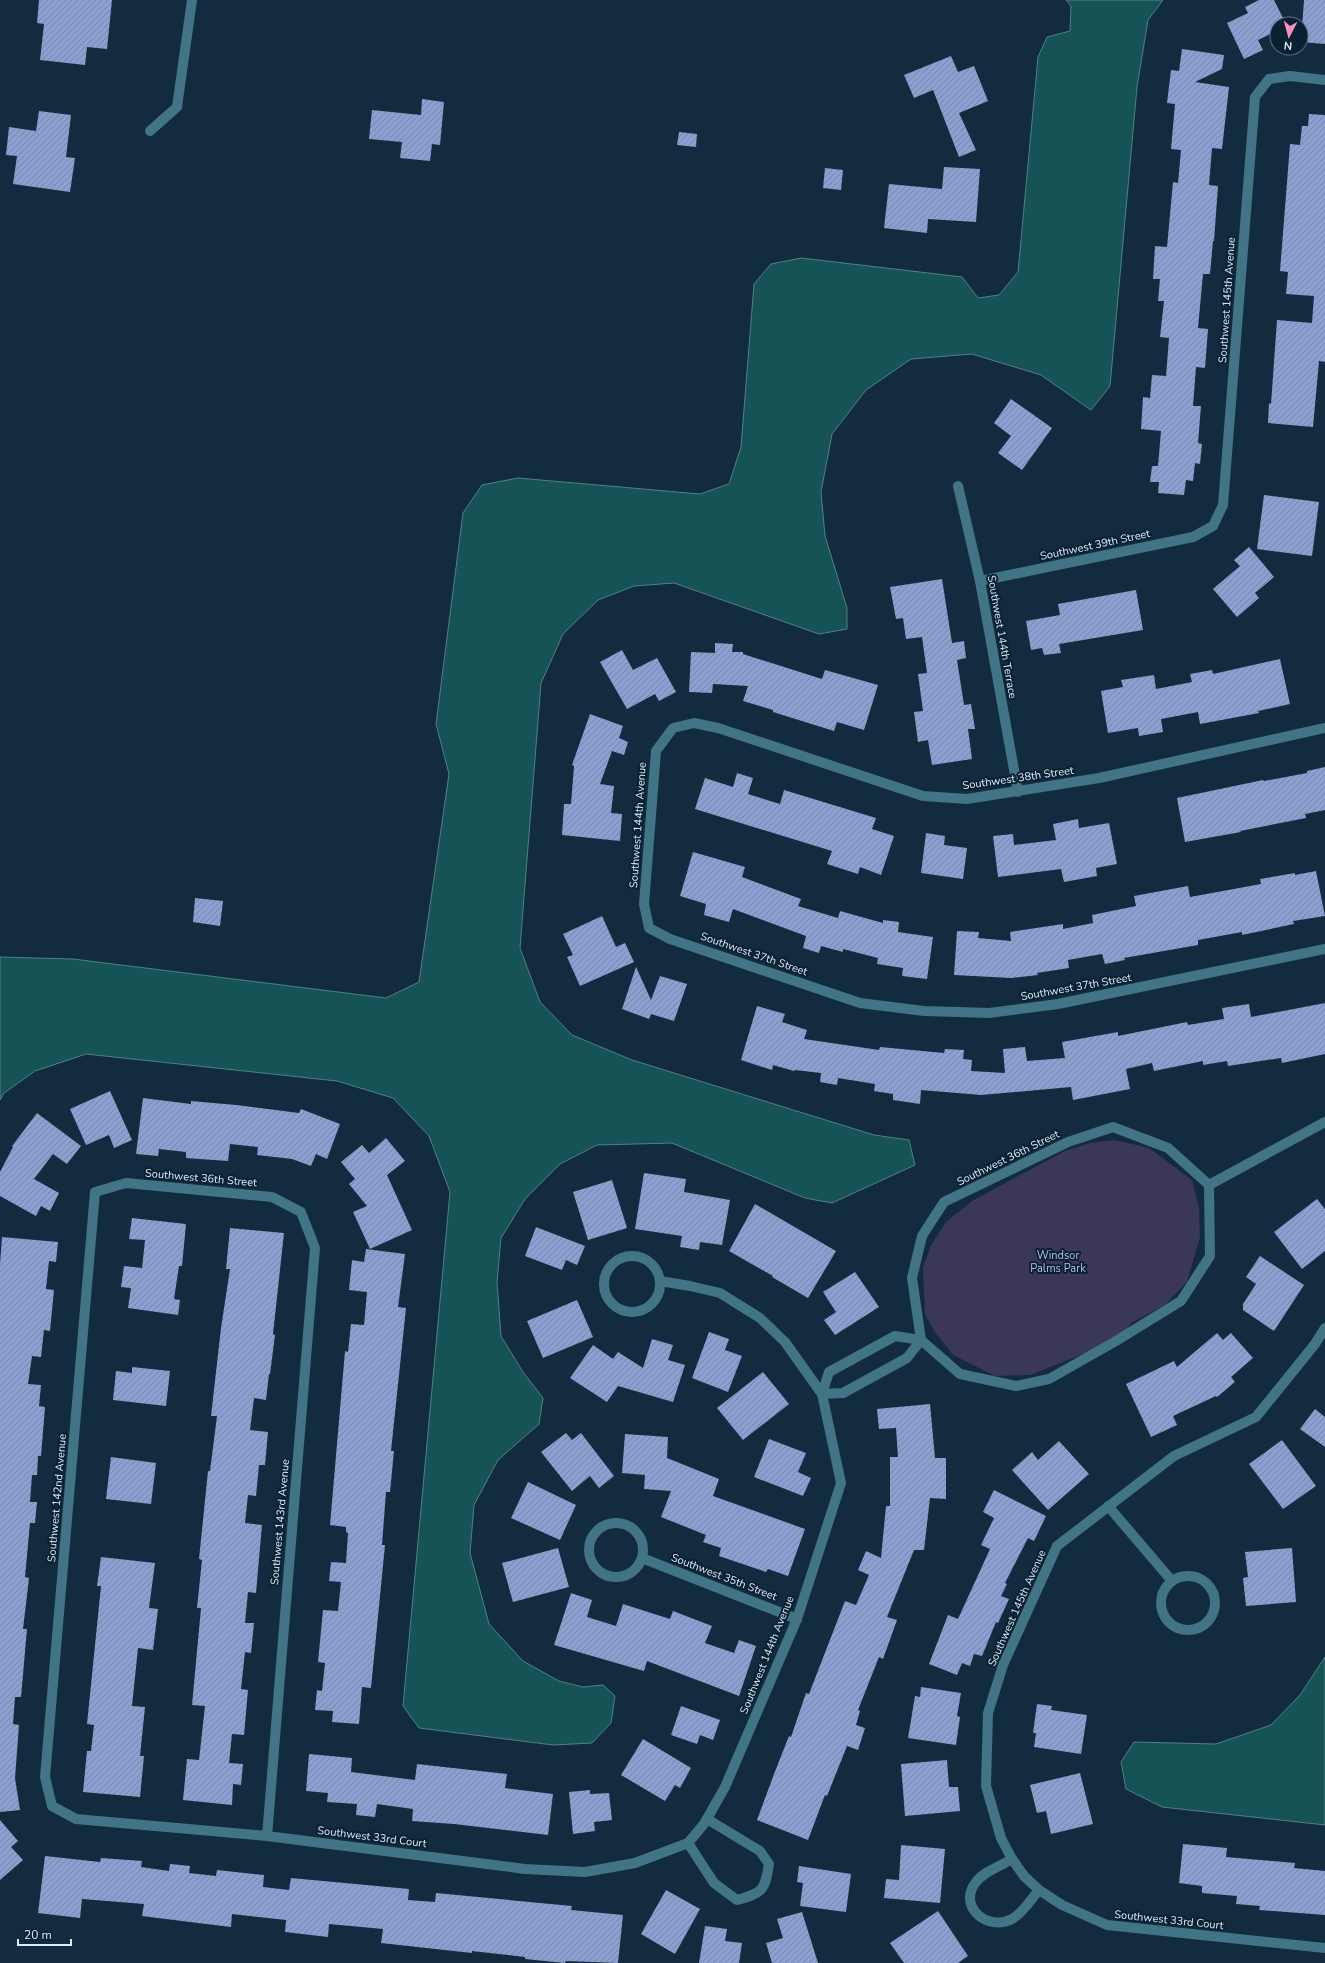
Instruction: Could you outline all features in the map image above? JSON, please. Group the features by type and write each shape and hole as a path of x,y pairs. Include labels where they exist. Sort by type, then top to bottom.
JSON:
{"street":[{"path":"150,131 176,107 192,0"},
{"name":"Southwest 145th Avenue","path":"1213,526 1223,505 1255,97 1269,79 1290,76 1325,80"},
{"name":"Southwest 144th Terrace","path":"958,486 980,581 1018,792"},
{"name":"Southwest 39th Street","path":"980,581 1192,537 1213,526"},
{"name":"Southwest 38th Street","path":"673,728 694,723 718,728 923,796 967,799 1099,778 1325,728"},
{"name":"Southwest 144th Avenue","path":"649,928 644,904 656,751 673,728"},
{"name":"Southwest 37th Street","path":"649,928 670,939 860,1003 924,1011 989,1013 1058,1004 1325,949"},
{"path":"822,1394 829,1372 895,1336 921,1340 960,1374 1016,1386 1049,1379 1116,1341 1181,1301 1210,1256 1209,1185 1325,1122"},
{"name":"Southwest 36th Street","path":"921,1340 912,1278 922,1236 944,1202 1068,1142 1113,1127 1168,1148 1209,1185"},
{"name":"Southwest 36th Street","path":"95,1192 126,1183 264,1196 272,1197 302,1212"},
{"name":"Southwest 142nd Avenue","path":"52,1806 45,1777 95,1192"},
{"name":"Southwest 143rd Avenue","path":"267,1836 315,1248 302,1212"},
{"path":"634,1256 644,1258 652,1264 658,1272 660,1281 656,1299 651,1306 634,1312 625,1312 617,1308 605,1294 603,1286 604,1277 608,1268 616,1261 624,1257 634,1256"},
{"path":"660,1281 720,1293 760,1318 784,1342 822,1394"},
{"name":"Southwest 145th Avenue","path":"1024,1876 1012,1859 1001,1838 986,1786 988,1713 1003,1665 1057,1546 1174,1456 1256,1417 1315,1344 1325,1328"},
{"path":"822,1394 843,1393 901,1362 908,1358 921,1340"},
{"name":"Southwest 144th Avenue","path":"688,1843 707,1819 725,1787 797,1618 841,1483 822,1394"},
{"path":"1108,1506 1172,1581"},
{"path":"611,1524 624,1524 635,1530 642,1541 644,1550 642,1558 638,1567 631,1573 614,1577 604,1575 591,1562 589,1553 593,1535 599,1529 611,1524"},
{"name":"Southwest 35th Street","path":"642,1558 797,1618"},
{"path":"1188,1575 1201,1579 1210,1588 1214,1596 1213,1613 1202,1626 1194,1630 1184,1630 1175,1627 1168,1622 1162,1614 1160,1605 1163,1591 1172,1581 1188,1575"},
{"name":"Southwest 33rd Court","path":"52,1806 76,1818 267,1836 525,1869 585,1872 635,1863 688,1843"},
{"path":"688,1843 714,1883 736,1900 754,1895 766,1885 769,1864 760,1851 707,1819"},
{"path":"1012,1859 980,1877 975,1883 971,1894 971,1902 972,1908 978,1915 985,1920 992,1922 1004,1922 1013,1918 1039,1890"},
{"name":"Southwest 33rd Court","path":"1024,1876 1039,1890 1062,1905 1107,1925 1325,1948"}],"green space":[{"name":"Windsor Palms Park","path":"1115,1140 1149,1148 1192,1180 1199,1208 1200,1237 1187,1282 1165,1305 1133,1322 1116,1341 1030,1375 995,1376 953,1355 934,1331 925,1314 923,1268 931,1245 947,1221 972,1201 1065,1151 1090,1143"}],"shaded area":[{"path":"1066,0 1163,0 1148,20 1137,87 1110,386 1091,410 1041,375 972,354 911,359 866,390 832,434 821,492 825,536 847,608 847,629 819,634 674,583 634,586 598,600 563,634 541,683 520,948 540,1002 572,1035 632,1060 874,1135 909,1140 915,1165 832,1203 805,1198 672,1143 597,1145 560,1164 525,1199 501,1238 497,1282 501,1336 523,1372 543,1398 539,1424 498,1460 474,1505 470,1553 489,1624 523,1661 559,1681 583,1687 603,1685 615,1696 611,1723 592,1743 553,1745 419,1728 403,1706 450,1192 429,1136 393,1098 337,1081 86,1054 35,1071 4,1093 0,1100 0,957 73,959 386,998 419,982 449,774 436,724 463,513 482,485 518,478 700,494 729,484 741,447 754,284 771,264 801,258 962,277 978,298 999,295 1018,272 1038,57 1047,37 1070,31 1071,6"},
{"path":"1325,1657 1325,1825 1162,1807 1126,1789 1121,1762 1134,1742 1216,1744 1271,1725 1300,1695"}],"building":[{"path":"39,0 112,0 107,49 87,47 85,65 40,60 44,24 37,23"},
{"path":"1259,0 1274,0 1282,16 1269,16 1269,35 1258,40 1263,50 1244,59 1227,23 1248,13 1245,7"},
{"path":"1304,0 1325,0 1325,44 1309,43 1309,16 1303,16"},
{"path":"1182,49 1224,55 1222,69 1195,82 1229,87 1222,149 1212,148 1209,185 1218,186 1214,241 1210,274 1203,274 1198,328 1208,329 1205,368 1196,367 1193,406 1201,406 1198,443 1202,444 1200,464 1195,463 1193,481 1186,480 1184,495 1158,493 1159,482 1150,482 1152,466 1158,466 1161,431 1141,429 1143,397 1150,398 1152,375 1166,376 1169,338 1160,337 1164,301 1158,301 1160,279 1153,279 1155,246 1167,247 1173,182 1178,183 1181,150 1171,149 1175,104 1167,103 1171,70 1179,71"},
{"path":"951,56 958,72 974,66 988,101 959,113 976,150 959,157 933,90 914,98 904,75"},
{"path":"422,99 444,102 440,145 432,144 430,161 400,158 402,142 369,139 372,110 421,115"},
{"path":"39,111 71,115 66,157 75,158 70,192 13,184 17,156 6,155 9,127 36,131"},
{"path":"1309,114 1325,115 1325,362 1319,361 1313,427 1268,423 1269,403 1271,404 1277,320 1312,323 1314,296 1286,294 1288,272 1280,271 1290,144 1300,145 1302,126 1308,126"},
{"path":"679,132 697,134 696,147 677,145"},
{"path":"944,167 980,169 976,222 928,219 927,233 884,228 889,184 942,189"},
{"path":"825,168 843,170 841,190 823,188"},
{"path":"1011,399 1052,428 1022,470 998,453 1011,436 994,423"},
{"path":"1264,495 1319,502 1312,556 1257,549"},
{"path":"1249,547 1274,577 1255,593 1259,598 1237,617 1213,589 1240,566 1234,560"},
{"path":"942,579 952,643 964,641 966,658 957,660 964,705 971,704 975,729 968,729 972,759 932,765 928,740 918,742 914,712 923,711 918,674 927,673 922,637 906,639 903,618 896,619 890,587"},
{"path":"1136,590 1143,630 1059,644 1061,653 1044,655 1042,648 1031,650 1026,621 1060,615 1058,604"},
{"path":"715,643 733,644 732,652 743,652 743,654 822,679 825,670 878,685 864,730 837,722 834,731 743,701 748,686 713,684 712,693 689,692 691,652 715,653"},
{"path":"622,650 633,670 657,658 676,692 659,701 655,694 627,709 600,662"},
{"path":"1280,659 1290,704 1258,711 1259,713 1200,724 1198,712 1161,719 1163,732 1139,736 1138,728 1108,733 1101,691 1123,687 1121,680 1154,675 1156,689 1192,682 1190,674 1212,670 1213,674"},
{"path":"590,714 623,726 619,738 628,742 624,755 612,751 600,784 614,786 611,813 622,814 620,841 562,835 564,804 571,804 574,766 572,765"},
{"path":"1325,767 1325,810 1305,814 1306,818 1185,842 1177,798 1263,780 1307,773 1307,771"},
{"path":"737,773 753,778 748,794 780,804 784,790 876,818 872,829 894,836 881,875 860,867 858,874 827,864 832,851 695,809 705,778 733,787"},
{"path":"1078,819 1079,828 1109,823 1117,864 1096,868 1097,876 1064,882 1061,869 998,877 993,836 1013,834 1014,845 1056,840 1053,824"},
{"path":"926,833 945,836 944,845 967,848 963,879 921,873"},
{"path":"693,852 745,867 742,877 801,899 798,906 838,918 840,911 883,923 883,920 899,922 898,932 933,937 927,979 902,976 903,968 877,964 878,958 843,949 843,952 821,946 819,953 803,948 806,936 733,909 729,922 704,915 706,904 680,896"},
{"path":"1316,871 1325,916 1293,921 1294,924 1242,935 1242,932 1198,940 1198,945 1124,958 1125,960 1105,964 1102,954 1068,960 1069,968 1037,973 1038,975 1011,978 954,975 957,931 979,932 978,938 1011,941 1010,932 1063,924 1063,929 1093,923 1092,915 1136,906 1134,896 1188,886 1190,897 1261,884 1260,879"},
{"path":"195,898 223,901 220,926 193,922"},
{"path":"602,916 616,947 625,943 634,962 580,986 567,957 573,955 563,934"},
{"path":"636,967 651,1000 660,976 687,984 674,1021 651,1014 649,1019 622,1009"},
{"path":"1325,1003 1325,1054 1282,1063 1281,1058 1228,1066 1227,1061 1203,1065 1203,1061 1154,1071 1152,1063 1126,1069 1130,1089 1073,1100 1071,1087 981,1095 921,1090 920,1104 893,1100 893,1094 874,1091 875,1084 838,1078 837,1085 820,1082 821,1073 794,1071 773,1065 772,1070 741,1060 757,1006 785,1014 782,1022 807,1030 804,1039 879,1050 880,1047 944,1053 945,1049 964,1050 963,1059 972,1060 971,1071 1005,1073 1003,1049 1025,1047 1027,1061 1065,1058 1062,1042 1118,1032 1118,1036 1187,1022 1188,1025 1224,1019 1222,1008 1249,1004 1251,1017"},
{"path":"110,1091 132,1140 114,1148 109,1135 86,1145 70,1109"},
{"path":"143,1098 191,1104 191,1101 236,1105 299,1113 301,1109 340,1124 327,1159 316,1154 311,1166 292,1159 257,1155 258,1147 230,1144 228,1161 186,1158 186,1152 159,1149 158,1156 136,1154"},
{"path":"37,1113 81,1146 67,1164 53,1154 34,1179 59,1193 50,1211 41,1206 36,1216 0,1196 0,1172 13,1147 12,1146"},
{"path":"386,1138 405,1161 387,1175 412,1230 370,1249 353,1212 367,1206 349,1184 355,1179 341,1162 362,1145 369,1153"},
{"path":"644,1173 686,1179 684,1192 730,1200 722,1245 700,1242 699,1250 680,1247 682,1236 635,1229"},
{"path":"612,1180 627,1228 588,1240 573,1192"},
{"path":"1317,1199 1325,1209 1325,1251 1302,1269 1274,1232"},
{"path":"755,1204 836,1251 808,1298 729,1251"},
{"path":"132,1218 186,1224 182,1266 179,1266 174,1299 180,1300 178,1315 128,1308 131,1288 121,1287 124,1266 142,1268 145,1240 129,1239"},
{"path":"536,1227 585,1246 577,1265 566,1260 562,1270 525,1256"},
{"path":"230,1228 284,1233 273,1334 275,1335 266,1400 254,1398 250,1430 268,1432 265,1465 259,1465 256,1496 248,1495 245,1523 262,1525 256,1593 248,1592 245,1623 254,1623 251,1653 245,1652 241,1689 248,1690 244,1735 232,1734 229,1763 243,1764 241,1785 233,1784 232,1805 183,1800 187,1759 199,1760 205,1706 192,1705 201,1608 197,1608 202,1560 199,1559 208,1471 210,1471 217,1416 211,1416 221,1328 230,1269 226,1269"},
{"path":"2,1237 58,1242 56,1262 49,1261 46,1289 54,1290 50,1331 44,1330 41,1357 32,1356 28,1384 41,1385 39,1406 45,1407 41,1456 38,1456 37,1475 32,1475 30,1502 37,1502 35,1523 30,1523 25,1577 29,1578 23,1629 27,1629 21,1697 15,1697 13,1724 19,1725 15,1778 20,1810 0,1812 0,1264"},
{"path":"366,1249 405,1254 398,1307 406,1308 391,1451 394,1451 390,1492 386,1492 382,1545 385,1545 371,1688 362,1687 359,1724 332,1722 333,1711 315,1710 317,1690 322,1691 325,1663 318,1662 323,1610 338,1611 341,1582 329,1581 331,1562 346,1563 348,1533 346,1532 346,1527 330,1525 345,1351 348,1352 351,1324 364,1325 367,1292 349,1290 352,1260 364,1262"},
{"path":"1260,1256 1304,1285 1274,1331 1243,1310 1243,1304 1256,1284 1246,1277"},
{"path":"855,1272 879,1307 835,1335 824,1320 836,1312 823,1292"},
{"path":"577,1300 593,1337 543,1358 527,1321"},
{"path":"709,1332 729,1339 725,1350 742,1356 728,1392 692,1378"},
{"path":"1217,1333 1223,1340 1231,1333 1253,1358 1231,1377 1235,1382 1217,1397 1216,1396 1173,1416 1177,1425 1151,1437 1126,1384 1174,1361 1177,1367"},
{"path":"652,1339 673,1345 668,1360 685,1365 673,1402 618,1386 607,1402 570,1378 593,1345 613,1359 618,1352 643,1368"},
{"path":"132,1367 170,1371 166,1406 113,1400 116,1371 132,1373"},
{"path":"763,1372 789,1404 743,1440 717,1408"},
{"path":"930,1404 935,1458 946,1458 946,1499 930,1498 924,1550 914,1550 887,1617 897,1620 883,1659 879,1657 858,1710 860,1711 856,1725 865,1728 858,1750 847,1746 827,1796 825,1795 808,1840 757,1820 789,1736 791,1737 806,1693 809,1694 845,1601 856,1605 869,1575 858,1570 866,1551 881,1558 886,1506 890,1506 890,1457 898,1457 896,1428 879,1429 877,1409"},
{"path":"1315,1409 1325,1417 1325,1447 1300,1429"},
{"path":"566,1433 572,1440 581,1433 614,1476 599,1488 590,1476 572,1491 541,1452"},
{"path":"625,1434 668,1437 667,1458 719,1479 713,1496 805,1529 788,1576 768,1569 766,1572 719,1556 721,1548 703,1542 706,1535 661,1517 671,1491 644,1489 645,1475 622,1473"},
{"path":"769,1439 806,1453 798,1472 811,1478 803,1496 754,1477"},
{"path":"1282,1440 1316,1486 1283,1509 1249,1464"},
{"path":"1059,1441 1089,1474 1048,1510 1012,1470 1032,1452 1038,1460"},
{"path":"111,1457 156,1463 151,1504 106,1499"},
{"path":"528,1482 576,1505 560,1540 511,1518"},
{"path":"994,1490 1046,1516 1034,1541 1028,1538 1005,1583 1007,1584 1001,1596 1009,1599 998,1623 996,1622 982,1656 974,1654 970,1666 962,1663 957,1675 929,1664 948,1615 958,1619 990,1549 981,1545 994,1518 983,1512"},
{"path":"558,1548 569,1587 513,1602 502,1563"},
{"path":"1292,1548 1296,1602 1246,1606 1243,1578 1248,1577 1245,1552"},
{"path":"101,1557 155,1563 149,1608 158,1609 153,1650 138,1648 132,1706 145,1707 140,1756 144,1756 140,1797 83,1792 87,1751 91,1751 94,1725 87,1724 101,1586 97,1586"},
{"path":"571,1593 592,1600 587,1617 616,1626 623,1604 670,1619 673,1611 712,1626 705,1643 734,1653 739,1640 756,1646 739,1696 647,1661 644,1671 554,1645"},
{"path":"921,1687 961,1693 957,1716 960,1717 956,1745 908,1738 915,1696 920,1697"},
{"path":"1037,1704 1052,1706 1051,1710 1087,1715 1081,1754 1034,1747 1036,1733 1033,1733"},
{"path":"681,1706 720,1720 713,1740 700,1735 697,1744 671,1735"},
{"path":"643,1739 691,1768 680,1788 675,1785 665,1801 621,1775"},
{"path":"309,1754 352,1758 351,1772 415,1780 417,1764 507,1774 505,1788 553,1794 548,1835 454,1824 412,1821 413,1809 377,1804 375,1817 356,1815 357,1804 327,1802 328,1793 306,1791"},
{"path":"947,1760 949,1787 958,1787 960,1811 905,1816 901,1764"},
{"path":"1080,1773 1093,1824 1051,1834 1046,1811 1037,1813 1030,1785"},
{"path":"590,1790 590,1794 609,1793 612,1820 594,1822 595,1831 573,1834 569,1792"},
{"path":"0,1820 18,1841 11,1847 23,1860 0,1880"},
{"path":"1183,1844 1227,1848 1226,1857 1295,1863 1294,1868 1325,1871 1325,1915 1259,1910 1260,1906 1236,1904 1237,1896 1202,1893 1202,1886 1179,1883"},
{"path":"901,1845 945,1849 940,1903 884,1898 886,1879 899,1880"},
{"path":"45,1856 100,1862 101,1858 142,1861 141,1867 169,1871 170,1864 190,1866 189,1873 216,1876 217,1870 264,1875 263,1887 289,1890 291,1878 409,1889 408,1900 435,1902 436,1893 572,1906 571,1910 623,1915 618,1963 566,1961 565,1963 472,1951 472,1953 381,1943 383,1929 329,1924 328,1937 285,1932 286,1920 232,1914 231,1927 190,1922 142,1916 144,1904 82,1899 80,1918 38,1913"},
{"path":"799,1866 851,1874 846,1912 800,1906 803,1883 797,1882"},
{"path":"666,1890 700,1909 675,1954 641,1934"},
{"path":"938,1911 968,1956 958,1963 904,1963 890,1943"},
{"path":"802,1912 818,1963 772,1963 766,1943 783,1938 777,1919"},
{"path":"705,1926 727,1929 725,1941 742,1943 739,1963 699,1963"}]}
